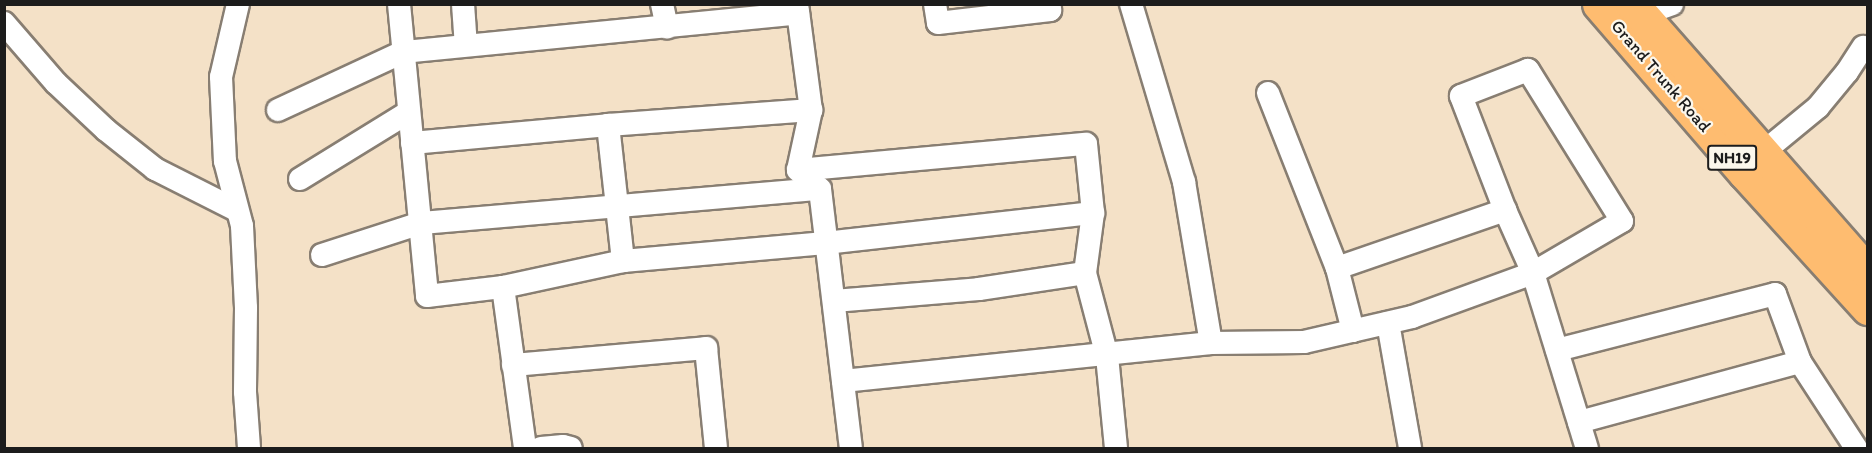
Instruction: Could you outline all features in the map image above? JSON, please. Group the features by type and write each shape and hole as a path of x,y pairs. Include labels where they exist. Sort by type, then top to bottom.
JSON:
{"highway":[{"name":"Grand Trunk Road","path":"1599,4 1761,191 1868,308"},
{"name":"Grand Trunk Road","path":"1649,8 1761,154 1868,273"}],"street":[{"path":"238,4 220,77 225,160 236,210 242,226 246,308 245,392 249,448"},
{"path":"399,4 427,296 503,287 623,261 825,243 1093,213"},
{"path":"463,4 466,43"},
{"path":"662,4 667,27"},
{"path":"935,4 938,23 1050,9 1049,4"},
{"path":"1131,4 1184,182 1211,343"},
{"path":"279,110 403,52 466,43 667,27 798,9 810,110 798,170"},
{"path":"4,23 56,83 106,130 155,169 236,210"},
{"path":"1761,154 1818,107 1847,72 1863,47"},
{"path":"843,381 1107,356 1211,343 1304,342 1412,318 1533,273 1622,221 1528,70 1461,96 1505,210 1533,273 1587,448"},
{"path":"1268,93 1337,268 1353,331"},
{"path":"412,143 810,110"},
{"path":"300,180 409,112"},
{"path":"608,125 623,261"},
{"path":"798,170 1086,144 1093,213 1085,273 1107,356 1116,448"},
{"path":"798,170 820,189 852,448"},
{"path":"322,255 421,224 820,189"},
{"path":"1337,268 1505,210"},
{"path":"834,301 979,289 1085,273"},
{"path":"503,287 525,448"},
{"path":"1557,350 1775,294 1800,362 1856,448"},
{"path":"1388,323 1410,448"},
{"path":"513,365 706,348 716,448"},
{"path":"1579,422 1800,362"},
{"path":"541,448 565,448"}]}
